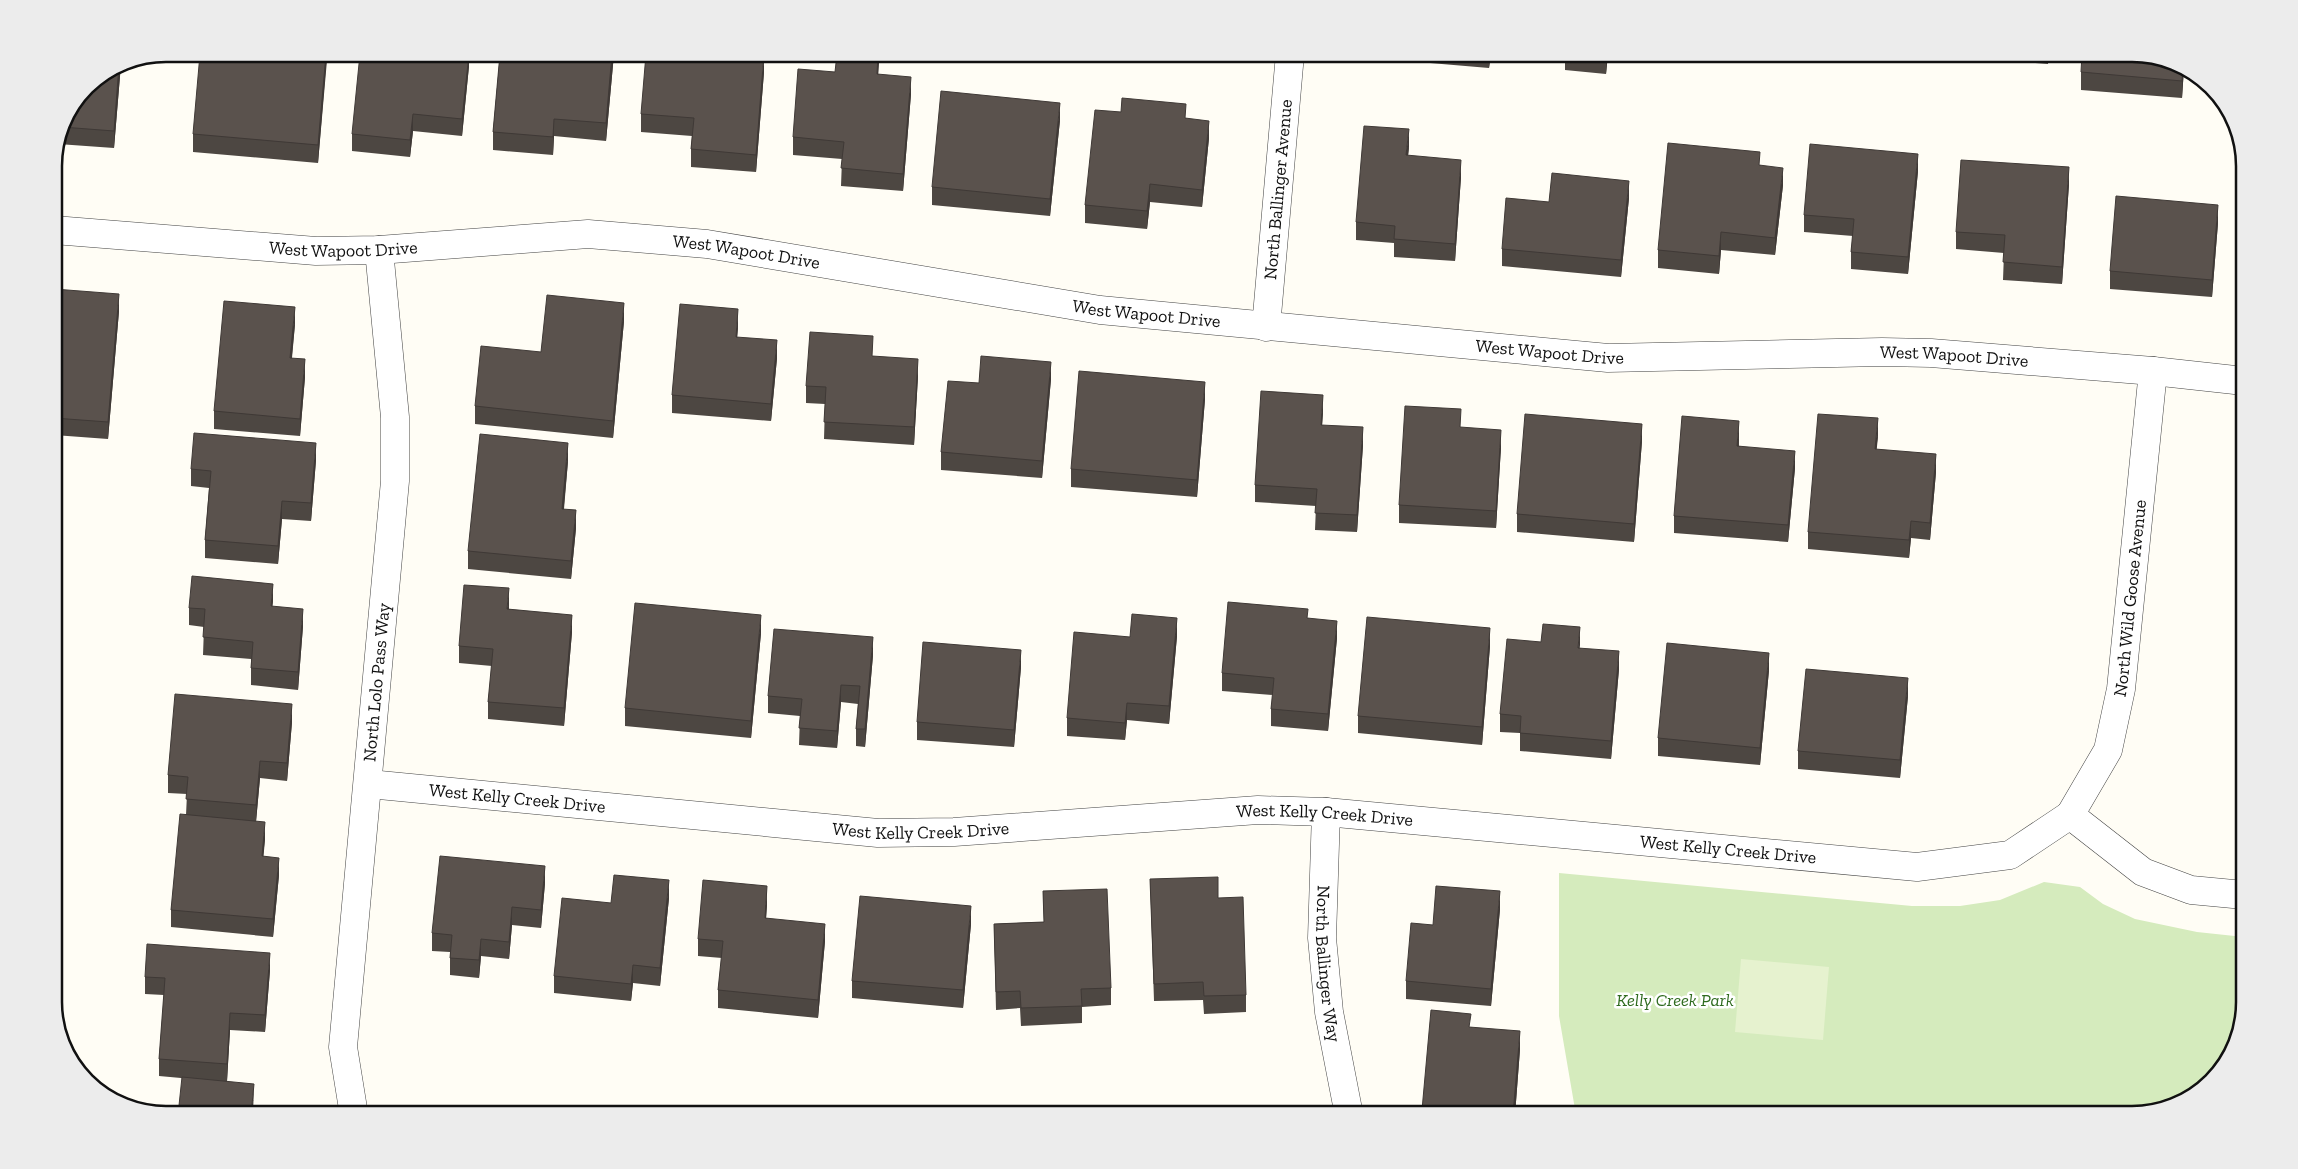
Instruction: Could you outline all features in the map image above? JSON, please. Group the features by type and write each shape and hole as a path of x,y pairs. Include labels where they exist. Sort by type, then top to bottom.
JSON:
{"street":[{"name":"North Ballinger Avenue","path":"1266,327 1289,62"},
{"name":"West Wapoot Drive","path":"63,231 316,251 379,250 588,234 697,243 1100,310 1608,358 1882,352 1931,353 2152,371 2235,380"},
{"name":"North Lolo Pass Way","path":"353,1106 343,1047 369,784 395,481 395,417 379,250"},
{"name":"North Wild Goose Avenue","path":"2070,815 2108,750 2121,689 2152,371"},
{"name":"West Kelly Creek Drive","path":"369,784 878,833 954,832 1258,810 1326,812 1917,867 2010,856 2070,815"},
{"name":"North Ballinger Way","path":"1326,812 1322,938 1329,1012 1347,1106"},
{"path":"2070,815 2143,872 2191,890 2236,894"}],"green space":[{"name":"Kelly Creek Park","path":"1559,873 1912,906 1960,906 2000,900 2044,882 2080,887 2103,904 2135,919 2197,932 2236,936 2236,1002 2230,1036 2225,1048 2210,1071 2189,1089 2165,1101 2145,1106 1574,1106 1559,1016"},
{"path":"1741,959 1829,967 1823,1040 1735,1032"}],"building":[{"path":"199,62 325,62 318,145 193,134"},
{"path":"359,62 468,62 462,119 413,114 410,140 352,134"},
{"path":"499,62 611,62 606,123 554,119 553,137 493,132"},
{"path":"645,62 763,62 756,155 691,149 694,118 641,114"},
{"path":"836,62 878,62 877,74 911,77 903,174 841,168 844,142 793,137 798,69 835,72"},
{"path":"2082,62 2131,62 2158,66 2182,76 2182,81 2081,72"},
{"path":"118,74 114,131 70,128 84,103 93,93"},
{"path":"941,91 1060,103 1050,199 932,187"},
{"path":"1122,98 1186,104 1185,118 1209,121 1202,190 1150,184 1147,211 1085,205 1095,110 1121,112"},
{"path":"1364,126 1409,129 1406,155 1461,160 1455,244 1394,239 1395,226 1356,222"},
{"path":"1668,143 1760,152 1759,165 1783,168 1775,238 1721,232 1719,256 1658,250"},
{"path":"1810,144 1918,154 1908,257 1851,252 1854,219 1804,215"},
{"path":"1961,160 2069,167 2062,267 2003,262 2005,235 1956,232"},
{"path":"1552,173 1629,181 1621,260 1502,249 1506,198 1549,202"},
{"path":"2116,196 2218,205 2212,280 2110,271"},
{"path":"63,290 119,294 108,422 63,419"},
{"path":"547,295 624,303 613,421 475,406 481,346 541,352"},
{"path":"224,301 295,307 290,358 305,359 300,419 214,411"},
{"path":"680,304 738,309 736,337 777,340 771,404 672,395"},
{"path":"810,332 873,336 872,356 918,359 914,427 824,422 826,387 806,386"},
{"path":"981,356 1051,362 1042,461 941,452 948,381 979,383"},
{"path":"1079,371 1205,382 1197,480 1071,469"},
{"path":"1261,391 1323,395 1321,425 1363,427 1357,515 1315,513 1317,489 1255,485"},
{"path":"1405,406 1461,409 1460,427 1501,430 1496,511 1399,505"},
{"path":"1525,414 1642,424 1634,524 1517,514"},
{"path":"1818,414 1878,418 1875,449 1936,454 1930,523 1911,521 1909,540 1808,532"},
{"path":"1682,416 1739,421 1737,446 1795,451 1788,525 1674,516"},
{"path":"194,433 316,443 311,503 282,501 278,546 205,540 211,471 191,469"},
{"path":"480,434 568,443 562,509 576,510 571,561 468,551"},
{"path":"192,576 273,584 271,606 303,609 298,672 251,668 253,642 203,637 205,609 189,608"},
{"path":"464,585 509,588 507,609 572,615 564,708 488,702 493,649 459,646"},
{"path":"1228,602 1308,609 1307,618 1337,621 1328,714 1271,709 1274,678 1222,673"},
{"path":"635,603 761,615 751,721 625,708"},
{"path":"1132,614 1177,618 1169,706 1127,703 1125,723 1067,718 1074,632 1130,637"},
{"path":"1367,617 1490,628 1482,727 1358,716"},
{"path":"1543,624 1580,627 1578,648 1619,651 1611,741 1520,733 1521,716 1500,714 1507,639 1541,642"},
{"path":"774,629 873,637 865,729 856,729 860,686 841,685 837,731 799,728 802,699 768,696"},
{"path":"923,642 1021,650 1014,730 917,722"},
{"path":"1667,643 1769,653 1760,748 1658,738"},
{"path":"1806,669 1908,678 1900,760 1798,751"},
{"path":"175,694 292,704 287,763 260,761 256,805 186,799 188,777 168,775"},
{"path":"180,814 265,822 262,856 279,858 273,919 171,910"},
{"path":"440,856 545,866 541,910 512,907 509,942 481,939 479,960 450,958 452,935 432,933"},
{"path":"614,875 669,880 660,968 633,965 631,984 554,976 562,898 611,903"},
{"path":"1218,877 1218,898 1243,897 1246,995 1204,996 1203,982 1154,984 1150,879"},
{"path":"703,880 767,886 765,918 825,924 818,1000 718,990 723,941 698,939"},
{"path":"1436,886 1500,891 1491,989 1406,981 1411,923 1433,925"},
{"path":"1107,889 1111,988 1081,989 1082,1006 1021,1008 1020,991 996,992 994,924 1044,922 1043,891"},
{"path":"860,896 971,906 963,990 852,981"},
{"path":"147,944 270,953 265,1015 230,1013 227,1064 159,1059 165,978 145,977"},
{"path":"1431,1010 1471,1014 1469,1027 1520,1031 1514,1106 1422,1106"},
{"path":"182,1077 254,1084 252,1106 179,1106"}]}
